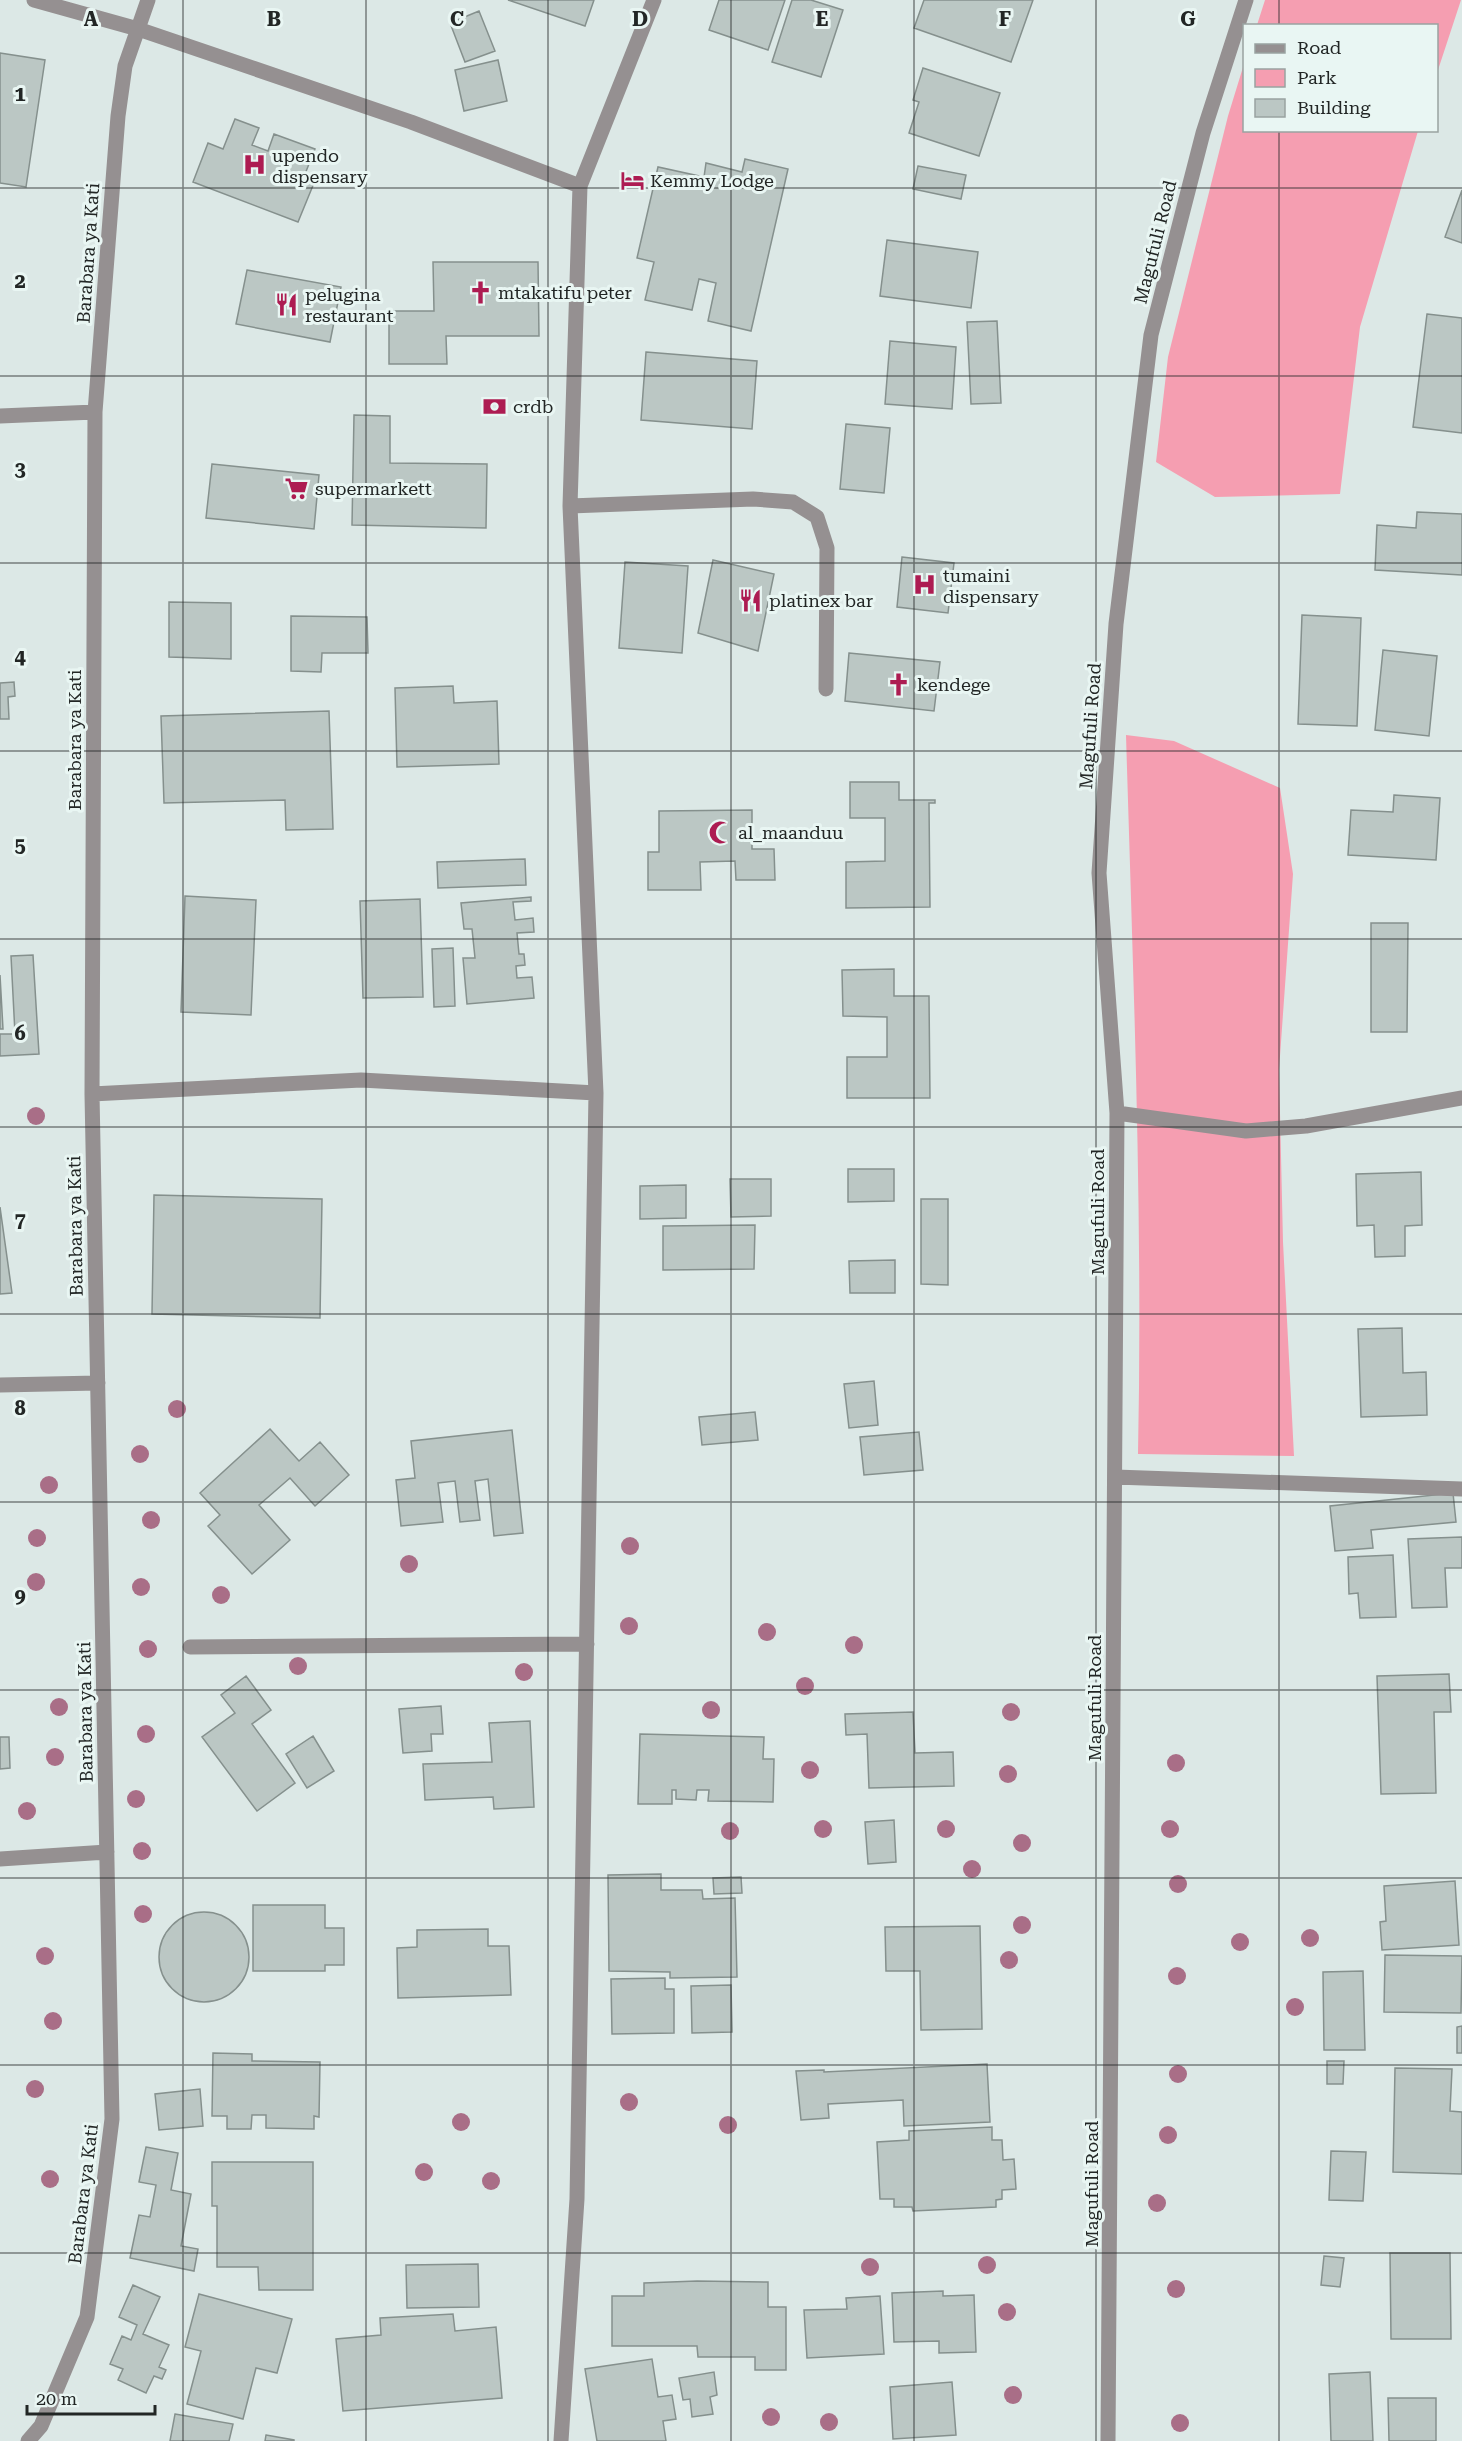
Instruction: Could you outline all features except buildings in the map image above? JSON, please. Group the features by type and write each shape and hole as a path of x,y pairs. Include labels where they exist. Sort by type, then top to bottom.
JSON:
{"street":[{"path":"34,0 138,29 411,122 580,186"},
{"name":"Barabara ya Kati","path":"28,2441 41,2426 87,2317 112,2119 92,1094 95,412 117,116 125,66 148,0"},
{"path":"561,2441 578,2199 597,1094 570,506 580,186 654,0"},
{"name":"Magufuli Road","path":"1108,2441 1117,1113 1099,873 1116,624 1151,335 1203,133 1246,0"},
{"path":"0,416 95,412"},
{"path":"570,506 753,499 793,501 817,517 827,548 826,689"},
{"path":"92,1094 361,1080 597,1094"},
{"path":"1117,1113 1246,1131 1306,1126 1462,1098"},
{"path":"0,1385 98,1383"},
{"path":"1115,1477 1462,1489"},
{"path":"190,1647 587,1644"},
{"path":"0,1859 107,1852"}],"green space":[{"path":"1265,0 1461,0 1438,70 1438,24 1257,24"},
{"path":"1243,67 1243,132 1418,132 1360,327 1340,494 1215,497 1156,462 1168,357 1228,116"},
{"path":"1126,735 1174,741 1280,788 1293,874 1279,1070 1283,1242 1294,1456 1138,1454 1138,1184"}],"place":[{"name":"upendo dispensary","path":"254,165"},
{"name":"Kemmy Lodge","path":"632,180"},
{"name":"mtakatifu peter","path":"480,292"},
{"name":"pelugina restaurant","path":"287,304"},
{"name":"crdb","path":"495,406"},
{"name":"supermarkett","path":"297,488"},
{"name":"tumaini dispensary","path":"925,585"},
{"name":"platinex bar","path":"751,600"},
{"name":"kendege","path":"899,684"},
{"name":"al_maanduu","path":"720,832"}]}
